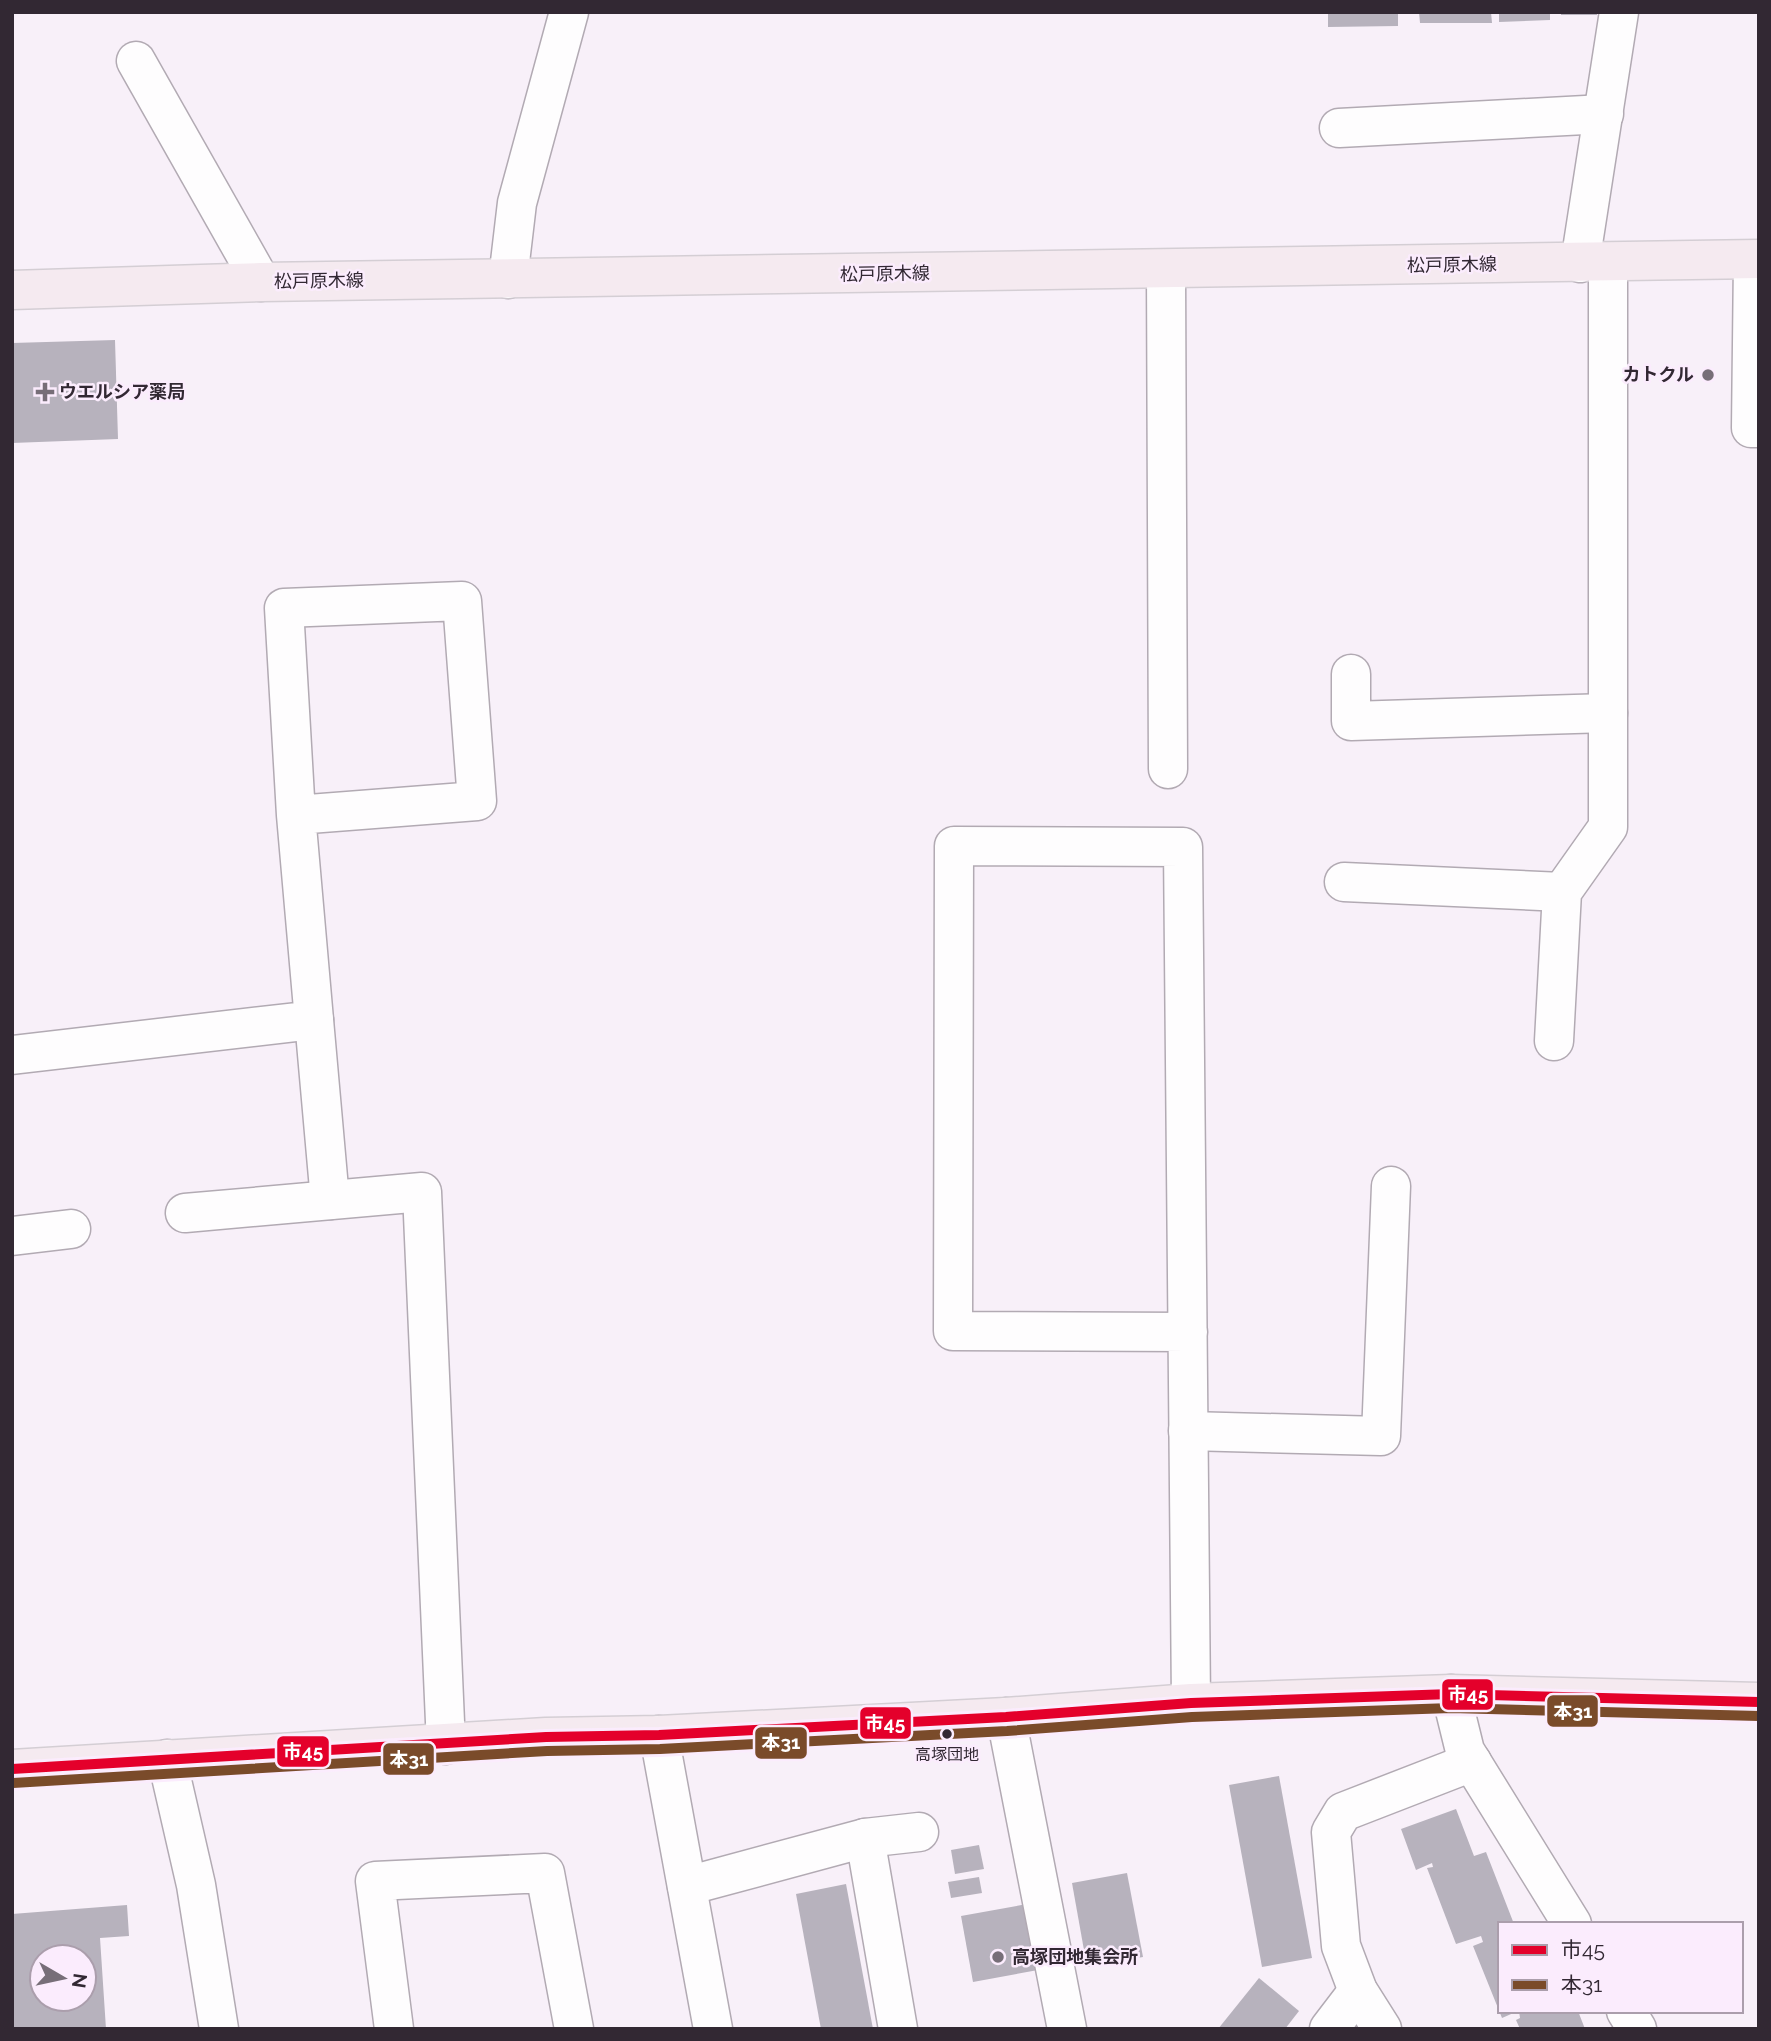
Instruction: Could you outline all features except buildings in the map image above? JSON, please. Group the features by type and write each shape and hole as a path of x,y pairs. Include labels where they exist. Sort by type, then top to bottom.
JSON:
{"main road":[{"name":"松戸原木線","path":"12,290 261,282 1594,264 1756,259"},
{"path":"12,1769 545,1737 659,1735 1006,1717 1191,1703 1451,1694 1759,1702"}],"street":[{"path":"508,279 517,202 569,12"},
{"path":"1554,1041 1562,892 1608,827 1608,713 1594,264 1604,114 1619,12"},
{"path":"136,61 261,282"},
{"path":"1339,128 1604,114"},
{"path":"1756,259 1751,428 1759,428"},
{"path":"1166,270 1168,769"},
{"path":"296,816 477,801 462,601 284,608 296,816 330,1200"},
{"path":"1352,674 1351,722 1608,713"},
{"path":"1188,1332 953,1331 954,846 1183,847 1188,1332 1191,1703"},
{"path":"1345,882 1562,892"},
{"path":"12,1055 314,1020"},
{"path":"1188,1432 1381,1436 1391,1186"},
{"path":"185,1213 422,1192 446,1745"},
{"path":"12,1236 71,1229"},
{"path":"1451,1694 1465,1751 1571,1922"},
{"path":"1006,1717 1067,2029"},
{"path":"659,1735 713,2029"},
{"path":"167,1759 196,1885 219,2029"},
{"path":"1382,2029 1358,1991 1341,1947 1331,1832 1343,1812 1472,1762"},
{"path":"687,1886 865,1838 919,1832"},
{"path":"865,1838 898,2029"},
{"path":"394,2029 375,1881 545,1873 574,2029"},
{"path":"1329,2029 1358,1991"},
{"path":"1627,2013 1637,2029"}],"transit line":[{"name":"市45","path":"12,1769 546,1737 659,1735 1006,1717 1191,1703 1451,1694 1759,1702"},
{"name":"本31","path":"13,1783 547,1751 660,1749 1007,1731 1192,1717 1451,1708 1759,1716"}],"place":[{"name":"カトクル","path":"1708,375"},
{"name":"ウエルシア薬局","path":"45,392"},
{"name":"高塚団地","path":"947,1734"},
{"name":"高塚団地集会所","path":"998,1957"}]}
